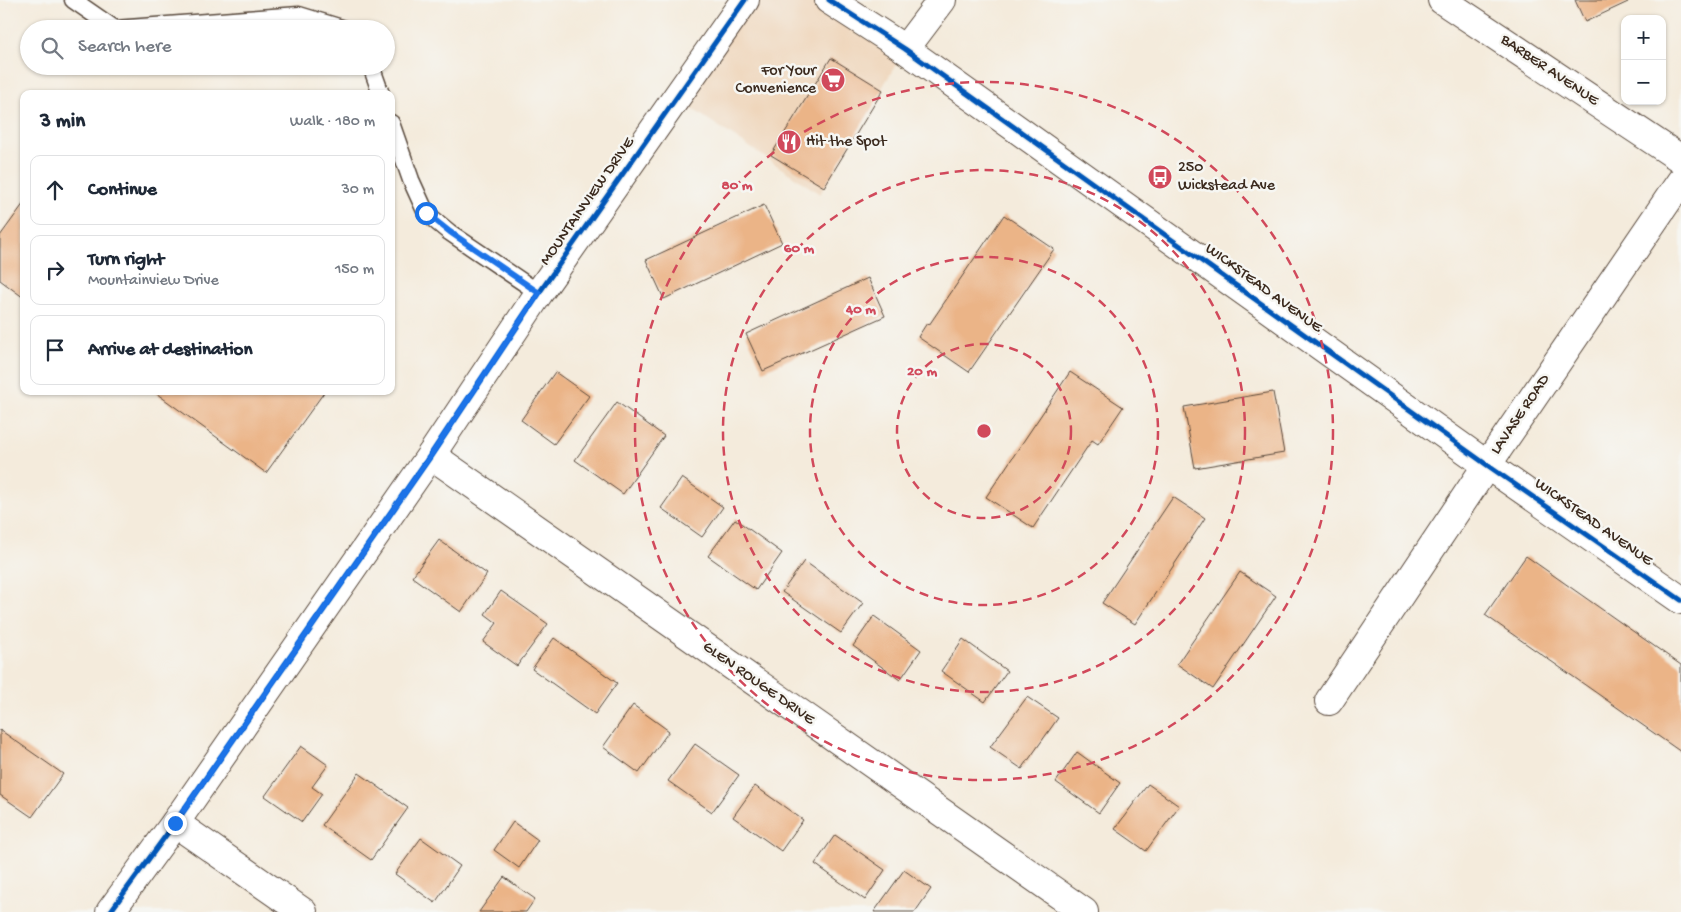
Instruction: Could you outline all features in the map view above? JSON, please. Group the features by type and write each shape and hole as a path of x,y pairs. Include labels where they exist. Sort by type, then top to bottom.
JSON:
{"street":[{"name":"MOUNTAINVIEW DRIVE","path":"110,912 175,823 431,455 539,293 745,0"},
{"name":"WICKSTEAD AVENUE","path":"829,0 906,49 1487,464 1681,600"},
{"path":"906,49 942,0"},
{"name":"BARBER AVENUE","path":"1442,0 1681,158"},
{"name":"LAVASE ROAD","path":"1329,701 1487,464 1681,181"},
{"name":"GLEN ROUGE DRIVE","path":"431,455 1084,912"},
{"path":"175,823 303,912"}],"lane":[{"path":"73,0 102,20"},
{"path":"233,20 299,15 315,20"},
{"path":"374,75 379,90"},
{"path":"395,134 411,180 426,213 450,232 539,293"}],"shaded area":[{"path":"745,0 829,0 905,49 820,194 676,98"}],"building":[{"path":"1575,0 1627,0 1628,2 1585,22"},
{"path":"831,58 883,90 824,187 771,155"},
{"path":"764,205 782,243 664,299 646,260"},
{"path":"20,208 20,295 0,280 0,236"},
{"path":"1004,215 1054,249 969,372 918,337 927,323 929,325"},
{"path":"868,278 885,316 763,371 746,334"},
{"path":"555,372 589,396 554,444 521,420"},
{"path":"1070,372 1123,407 1098,444 1092,440 1033,528 986,497"},
{"path":"1273,392 1284,453 1195,468 1184,407"},
{"path":"159,395 322,395 266,473"},
{"path":"617,402 664,436 623,494 575,460"},
{"path":"682,478 723,507 702,537 661,508"},
{"path":"1173,497 1205,518 1135,624 1102,603"},
{"path":"735,519 782,553 756,590 708,556"},
{"path":"439,540 487,574 461,612 412,577"},
{"path":"1526,556 1681,665 1681,752 1485,615"},
{"path":"804,561 863,603 841,633 782,592"},
{"path":"1240,572 1276,596 1213,689 1177,664"},
{"path":"501,591 548,624 517,666 483,642 497,623 485,614"},
{"path":"874,616 921,650 900,680 853,646"},
{"path":"554,638 617,683 595,714 532,669"},
{"path":"963,639 1007,671 985,702 941,671"},
{"path":"1027,697 1058,718 1022,769 990,747"},
{"path":"633,705 669,731 639,773 603,747"},
{"path":"0,730 63,774 32,817 0,795"},
{"path":"695,744 739,775 712,812 668,781"},
{"path":"301,746 328,765 312,787 322,794 302,822 265,796"},
{"path":"1077,752 1120,783 1099,813 1056,782"},
{"path":"359,773 408,808 371,860 322,825"},
{"path":"1148,784 1179,806 1146,851 1115,829"},
{"path":"755,786 803,820 781,851 733,817"},
{"path":"513,822 538,840 519,868 494,850"},
{"path":"835,835 885,870 865,900 815,864"},
{"path":"421,838 460,866 435,903 395,874"},
{"path":"904,870 931,889 915,912 874,912"},
{"path":"504,877 535,899 526,912 479,912"}],"cycle path":[{"path":"110,912 175,823 431,455 539,293 745,0"},
{"path":"829,0 905,49 1487,465 1681,600"}],"place":[{"name":"For Your Convenience","path":"833,80"},
{"name":"Hit the Spot","path":"789,142"},
{"name":"250 Wickstead Ave","path":"1160,177"}],"route":[{"path":"175,823 431,455 539,293 450,232 426,213"}]}
